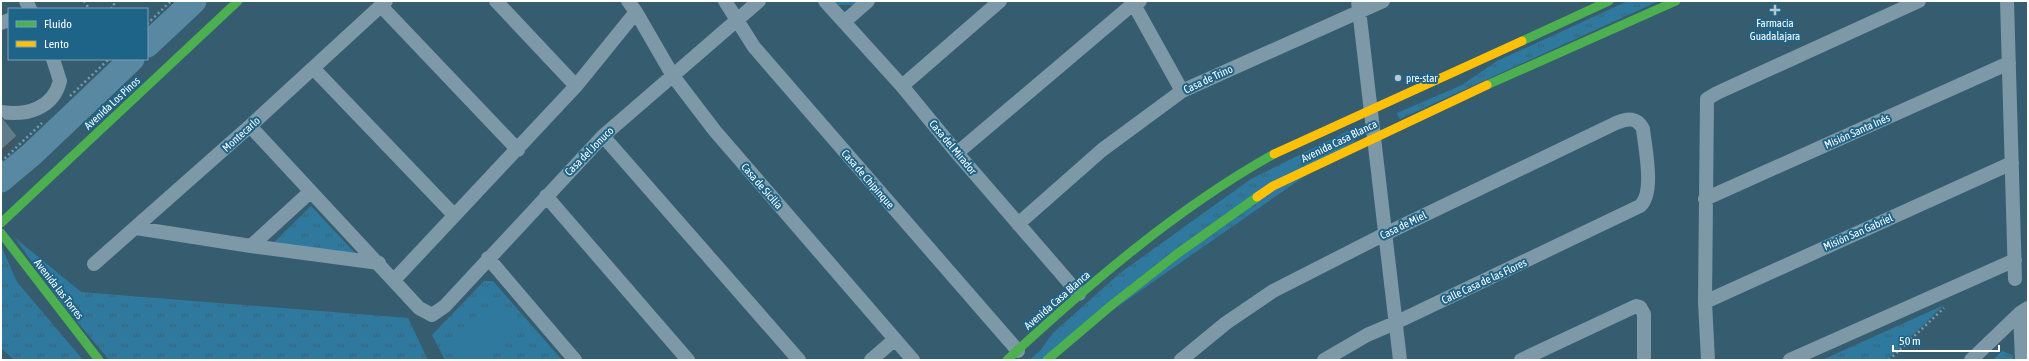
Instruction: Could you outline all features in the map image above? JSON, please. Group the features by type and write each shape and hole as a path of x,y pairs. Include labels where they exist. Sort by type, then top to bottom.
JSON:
{"street":[{"name":"Avenida Los Pinos","path":"1,223 238,1"},
{"path":"496,1 576,86"},
{"name":"Casa de Chipinque","path":"725,1 738,19 754,47 1012,356"},
{"name":"Casa del Jonuco","path":"394,280 419,308 426,313 432,314 445,306 603,136 759,1"},
{"name":"Casa del Mirador","path":"825,1 902,86 957,153 1079,294"},
{"path":"844,22 868,1"},
{"path":"902,86 1000,1"},
{"name":"Casa de Trino","path":"1018,224 1102,150 1182,91 1359,6 1383,1"},
{"name":"Avenida Casa Blanca","path":"1012,356 1079,294 1200,200 1237,175 1278,152 1371,111 1609,1"},
{"name":"Avenida Casa Blanca","path":"1047,360 1113,304 1177,254 1257,195 1375,136 1523,68 1676,1"},
{"path":"1708,360 1705,302 1707,99 1919,1"},
{"path":"2007,1 2015,280"},
{"path":"957,153 1135,2 1182,91"},
{"path":"383,4 518,150"},
{"name":"Montecarlo","path":"94,264 250,126 383,4"},
{"path":"250,126 310,192 394,280 454,215 518,150 576,86 632,6"},
{"name":"Casa de Sicilia","path":"632,6 673,76 715,130 894,340 913,360"},
{"path":"1359,6 1400,360"},
{"path":"1,112 29,113 46,103 58,88 60,81 53,60"},
{"name":"Misión Santa Inés","path":"1705,199 2009,63"},
{"path":"313,68 454,215"},
{"name":"Casa de Miel","path":"1181,360 1226,323 1273,291 1385,234 1616,123 1625,119 1632,119 1639,122"},
{"name":"Calle Casa de las Flores","path":"1324,360 1367,335 1396,323 1628,213 1645,202 1648,190 1643,130 1639,122"},
{"path":"603,136 799,360"},
{"name":"Misión San Gabriel","path":"1705,302 2012,163"},
{"path":"251,246 310,192"},
{"path":"546,196 688,360"},
{"path":"136,228 251,246 379,263"},
{"name":"Avenida las Torres","path":"1,234 99,360"},
{"path":"488,258 575,360"},
{"path":"1790,360 2015,260"},
{"path":"1521,360 1631,307 1640,307 1644,314 1644,360"},
{"path":"1971,360 2024,311"},
{"path":"2022,360 2024,311"},
{"path":"871,360 894,340"}],"path":[{"path":"148,23 171,1"},
{"path":"1889,360 1944,308 1946,302 1943,292"},
{"path":"1885,360 1892,357"}],"green space":[{"path":"835,1 858,1 854,5 839,5"},
{"path":"1628,1 1659,1 1400,119 1397,113 1462,85 1497,61"},
{"path":"1354,128 1355,141 1041,360 1029,360 1040,351 1052,334 1120,273 1251,179"},
{"path":"311,206 356,254 271,245"},
{"path":"15,238 81,292 408,318 428,360 109,360 61,302"},
{"path":"2,248 17,282 83,360 14,360 1,348"},
{"path":"484,281 493,281 562,360 445,360 432,335"},
{"path":"494,304 515,327 477,360 457,360 444,345"},
{"path":"1944,305 1887,360 1822,360"},
{"path":"2002,351 2013,355 2013,360 1993,360"}],"building":[{"path":"1,116 17,136 1,150"}],"waterway":[{"path":"148,44 194,1"},
{"path":"1,180 32,154 131,60"}],"traffic: fast":[{"path":"1,223 238,1"},
{"path":"1522,41 1609,1"},
{"path":"1487,85 1676,1"},
{"path":"1007,360 1069,304 1134,249 1203,198 1274,154"},
{"path":"1047,360 1113,304 1177,254 1257,197"},
{"path":"1,233 99,360"}],"traffic: slow":[{"path":"1274,154 1522,41"},
{"path":"1257,197 1273,186 1487,85"}],"place":[{"name":"Farmacia Guadalajara","path":"1775,10"},
{"name":"pre-star","path":"1398,78"}]}
